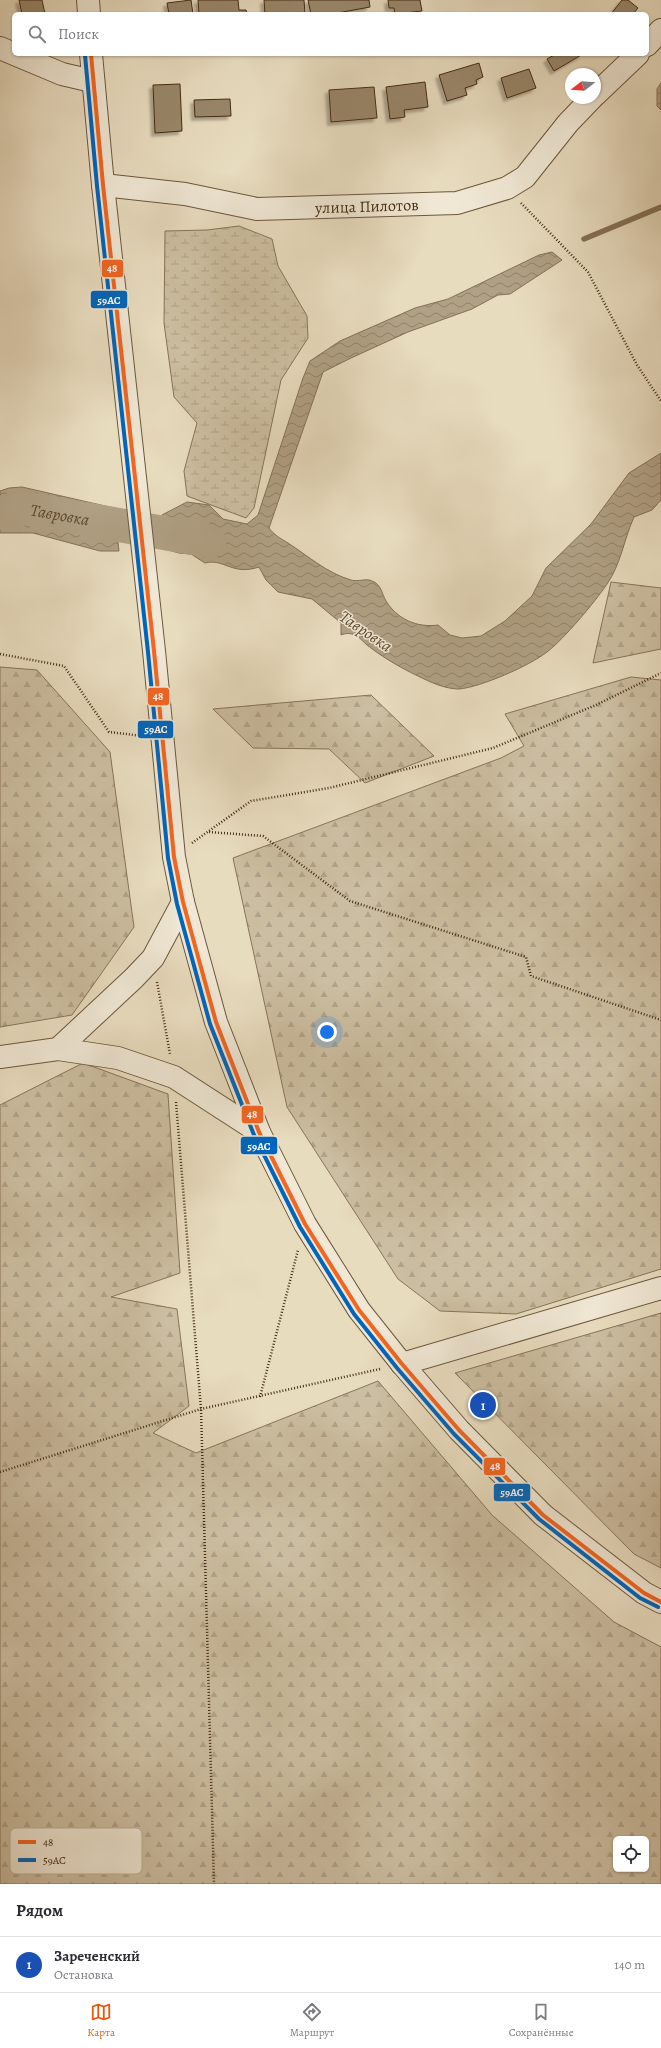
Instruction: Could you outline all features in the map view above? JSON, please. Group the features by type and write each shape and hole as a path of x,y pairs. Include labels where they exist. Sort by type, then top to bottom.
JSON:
{"street":[{"path":"88,0 89,12"},
{"path":"649,43 661,30"},
{"path":"0,48 12,53"},
{"path":"19,56 62,74 92,81"},
{"path":"91,56 92,81 154,651 174,857 183,902 216,1022 259,1132 305,1224 359,1310 458,1430 543,1515 644,1593 661,1602"},
{"path":"601,89 636,56"},
{"name":"улица Пилотов","path":"103,185 185,194 257,209 457,203 507,188 525,177 568,123 586,104"},
{"path":"58,1049 153,958 183,902"},
{"path":"0,1058 58,1049 118,1058 174,1077 259,1132"},
{"path":"402,1364 661,1288"}],"path":[{"path":"507,188 588,272 637,365 661,401"},
{"path":"0,654 64,666 109,732 163,739"},
{"path":"174,857 251,800 328,788 493,748 596,704 661,673"},
{"path":"208,832 263,836 350,900 526,957 531,976 661,1020"},
{"path":"153,958 174,1077 201,1409 214,1884"},
{"path":"260,1397 305,1224"},
{"path":"0,1472 201,1409 402,1364"}],"green space":[{"path":"239,226 272,239 278,266 307,316 308,338 281,380 254,508 246,518 187,496 184,471 197,423 174,397 164,323 165,231 207,230"},
{"path":"611,582 661,588 661,649 593,663"},
{"path":"0,667 37,670 110,752 134,927 72,1015 0,1027"},
{"path":"631,677 661,680 661,1269 516,1314 440,1311 398,1279 287,1107 233,858 501,758 524,746 505,714"},
{"path":"371,695 434,756 365,783 329,749 253,748 213,709"},
{"path":"83,1063 168,1094 180,1273 111,1297 177,1309 189,1406 153,1433 196,1453 378,1381 492,1515 614,1622 661,1647 661,1884 0,1884 0,1105"},
{"path":"661,1313 661,1568 634,1554 455,1373"}],"water":[{"path":"661,83 661,110 657,106 657,89"},
{"path":"552,252 562,260 510,294 498,295 472,309 408,332 323,372 269,528 277,536 334,573 351,580 370,580 375,582 386,601 396,613 408,621 430,626 438,625 450,635 462,638 481,636 505,621 532,596 546,568 591,524 629,473 661,453 661,500 652,510 634,517 616,568 607,584 579,620 547,652 539,658 492,680 468,687 454,689 433,683 392,662 353,634 341,635 341,623 312,599 278,592 266,580 259,567 242,569 212,562 205,563 191,554 179,553 165,549 162,515 187,502 209,505 223,519 247,524 258,515 310,361 340,341 415,308 448,299 539,255"},
{"path":"22,487 114,508 119,551 100,551 33,533 0,533 0,491 9,488"}],"building":[{"path":"19,0 42,0 45,12 22,12"},
{"path":"191,0 193,12 169,12 167,3"},
{"path":"198,0 238,0 239,10 246,10 246,12 199,12"},
{"path":"264,0 304,0 305,12 265,12"},
{"path":"308,0 369,0 370,7 343,12 311,12"},
{"path":"388,0 420,0 422,11 395,12 394,8 389,8"},
{"path":"622,0 628,0 638,8 635,12 613,12"},
{"path":"552,56 580,56 554,71 547,59"},
{"path":"479,63 483,77 476,80 477,84 465,88 467,95 447,101 439,75"},
{"path":"529,69 536,88 507,98 501,78"},
{"path":"425,82 428,107 404,110 405,117 390,119 386,87"},
{"path":"180,84 182,131 155,133 153,85"},
{"path":"374,87 377,118 331,122 329,90"},
{"path":"230,99 231,116 195,117 194,100"}],"waterway":[{"path":"584,239 661,207"},
{"name":"Тавровка","path":"0,513 23,508 209,541"}],"transit line":[{"name":"59АС","path":"85,56 97,186 148,652 168,858 177,904 210,1024 254,1135 300,1227 354,1314 397,1368 454,1434 539,1519 640,1598 658,1607"},
{"name":"48","path":"91,56 103,185 154,651 174,857 183,902 216,1022 259,1132 305,1224 359,1310 402,1364 459,1430 543,1515 644,1593 661,1602"}],"place":[{"name":"Зареченский","path":"483,1405"}]}
